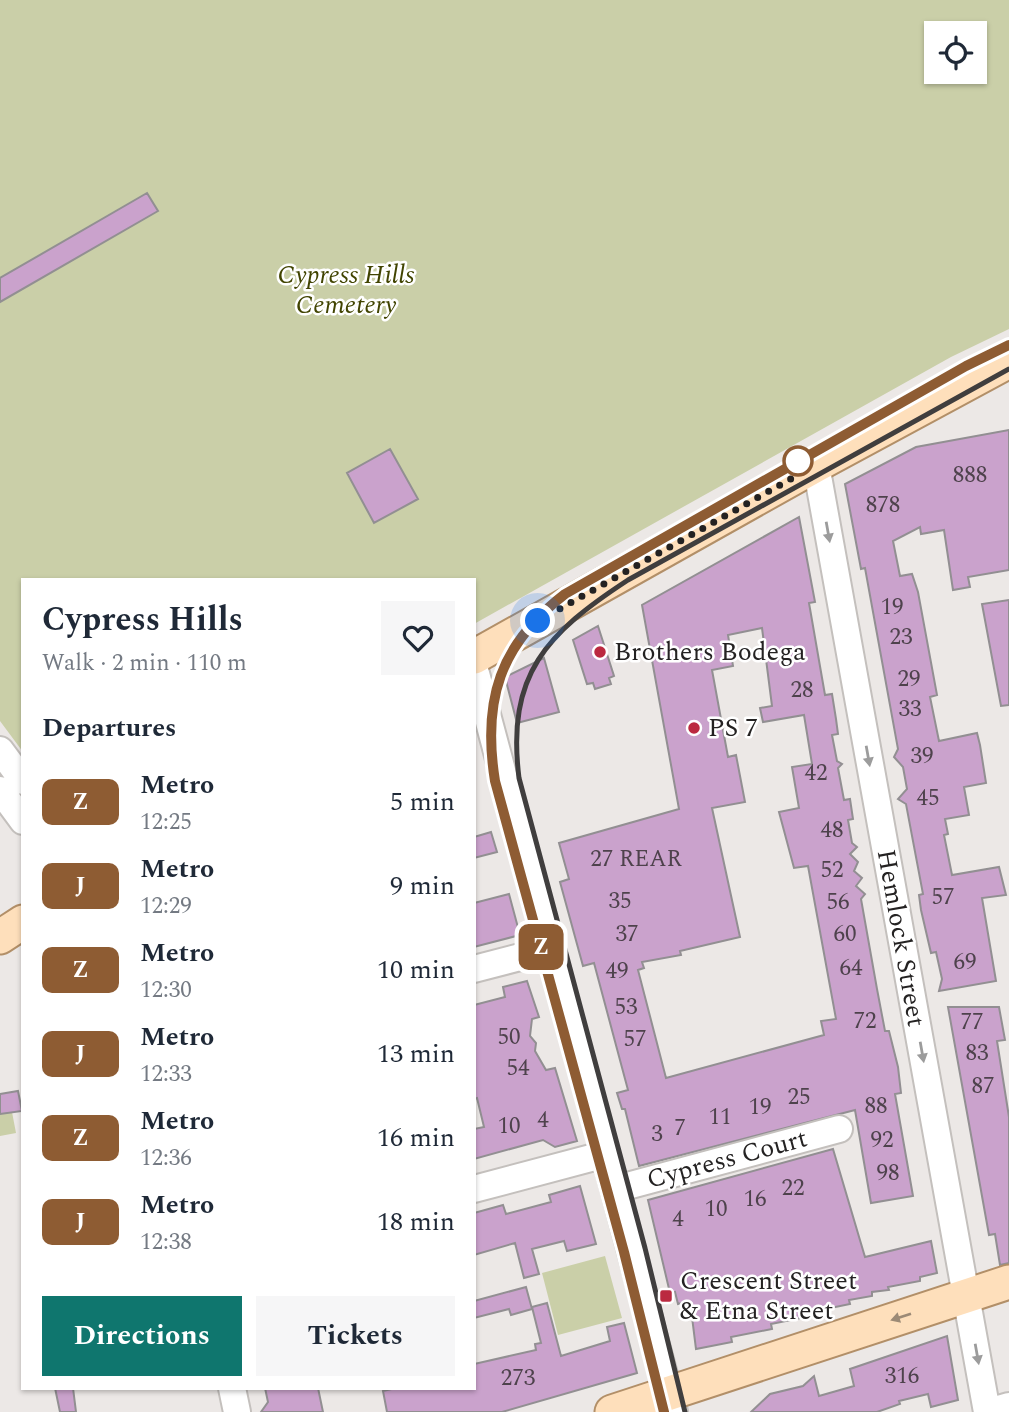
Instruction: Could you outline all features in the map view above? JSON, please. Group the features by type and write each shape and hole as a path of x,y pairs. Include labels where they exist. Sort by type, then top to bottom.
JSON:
{"main road":[{"path":"476,656 816,465 1009,361"},
{"path":"0,937 21,923"},
{"path":"612,1412 672,1403 1009,1282"}],"street":[{"name":"Hemlock Street","path":"816,465 988,1412"},
{"path":"476,673 672,1403"},
{"path":"0,750 21,778"},
{"path":"0,790 21,818"},
{"path":"476,968 551,949"},
{"name":"Cypress Court","path":"616,1189 839,1129"},
{"path":"476,1188 606,1154"},
{"path":"232,1390 237,1412"},
{"path":"988,1412 1009,1406"}],"green space":[{"name":"Cypress Hills Cemetery","path":"0,0 1009,0 1009,329 951,357 476,623 476,578 21,578 21,749 0,721"},
{"path":"12,1112 16,1133 0,1136 0,1114"},
{"path":"605,1256 622,1318 558,1335 542,1273"}],"building":[{"path":"147,193 158,211 0,302 0,278"},
{"path":"1009,430 1009,570 968,577 970,587 953,590 944,530 921,534 920,527 893,541 900,576 912,574 918,592 937,695 930,697 939,741 977,733 980,745 986,783 964,787 969,815 945,819 948,834 944,835 952,875 999,867 1006,895 982,898 996,981 939,991 942,979 936,952 931,953 921,910 919,895 923,894 906,804 898,799 907,789 903,767 894,757 898,749 865,568 861,569 845,484 916,447"},
{"path":"390,449 418,499 374,523 347,473"},
{"path":"799,517 815,602 809,603 825,695 832,694 836,719 838,734 832,735 837,761 842,764 838,768 844,800 850,799 853,819 848,820 852,843 857,847 850,854 858,862 854,871 862,878 856,886 865,894 861,899 885,1031 889,1031 898,1067 901,1093 895,1094 913,1196 871,1203 855,1110 639,1166 625,1109 622,1109 617,1093 628,1090 594,963 583,966 560,882 569,879 559,843 679,809 642,605","holes":["762,628 772,706 760,708 763,722 804,715 812,764 792,767 799,808 779,812 794,868 808,866 836,1019 821,1021 824,1035 666,1078 638,970 644,968 642,962 681,955 680,951 740,937 712,808 745,802 736,755 728,757 712,670 733,666 728,635"]},
{"path":"1009,600 1009,705 1001,706 982,604"},
{"path":"598,626 614,676 609,678 611,684 595,689 593,683 587,684 573,640"},
{"path":"544,658 559,712 517,723 505,677"},
{"path":"491,832 497,852 476,857 476,836"},
{"path":"509,894 520,935 476,946 476,902"},
{"path":"527,981 539,1017 532,1019 530,1036 536,1043 535,1051 546,1070 555,1068 577,1141 555,1147 543,1140 476,1158 476,1129 484,1127 476,1098 476,1004 505,997 503,987"},
{"path":"948,1007 999,1007 1005,1040 997,1041 1009,1117 1009,1263 1000,1265 995,1234 989,1235"},
{"path":"18,1091 21,1111 0,1114 0,1094"},
{"path":"833,1149 865,1257 931,1241 937,1273 920,1277 920,1281 872,1292 872,1296 849,1300 850,1304 811,1312 811,1316 771,1324 772,1329 731,1337 732,1342 696,1349 691,1309 686,1302 678,1304 675,1292 670,1293 648,1200"},
{"path":"580,1186 596,1244 567,1251 564,1241 532,1249 539,1274 524,1278 515,1243 476,1254 476,1212 503,1205 506,1214 551,1202 549,1195"},
{"path":"526,1287 532,1309 511,1315 509,1309 476,1317 476,1300"},
{"path":"547,1303 561,1356 610,1341 607,1327 624,1323 637,1373 502,1412 387,1412 383,1391 476,1390 476,1364 536,1350 535,1344 541,1343 532,1307"},
{"path":"947,1336 958,1400 931,1407 928,1394 899,1401 900,1404 877,1412 751,1412 770,1394 803,1386 814,1376 819,1396 854,1386 850,1369"},
{"path":"55,1390 73,1390 76,1412 60,1412"},
{"path":"265,1390 318,1390 323,1412 261,1412 268,1402"}],"railway":[{"path":"664,1412 624,1252 495,781 492,725 501,676 525,633 565,594 1009,345"},
{"path":"685,1412 645,1248 519,778 519,711 526,684 538,660 554,639 600,599 628,580 1009,369"}],"metro line":[{"name":"Z","path":"664,1412 624,1252 495,781 491,752 492,723 500,674 510,651 525,631 542,611 565,594 966,366 1009,345"}],"place":[{"name":"Brothers Bodega","path":"600,652"},
{"name":"PS 7","path":"694,728"},
{"name":"Crescent Street & Etna Street","path":"666,1296"}],"route":[{"path":"538,621 796,476 798,461"}]}
